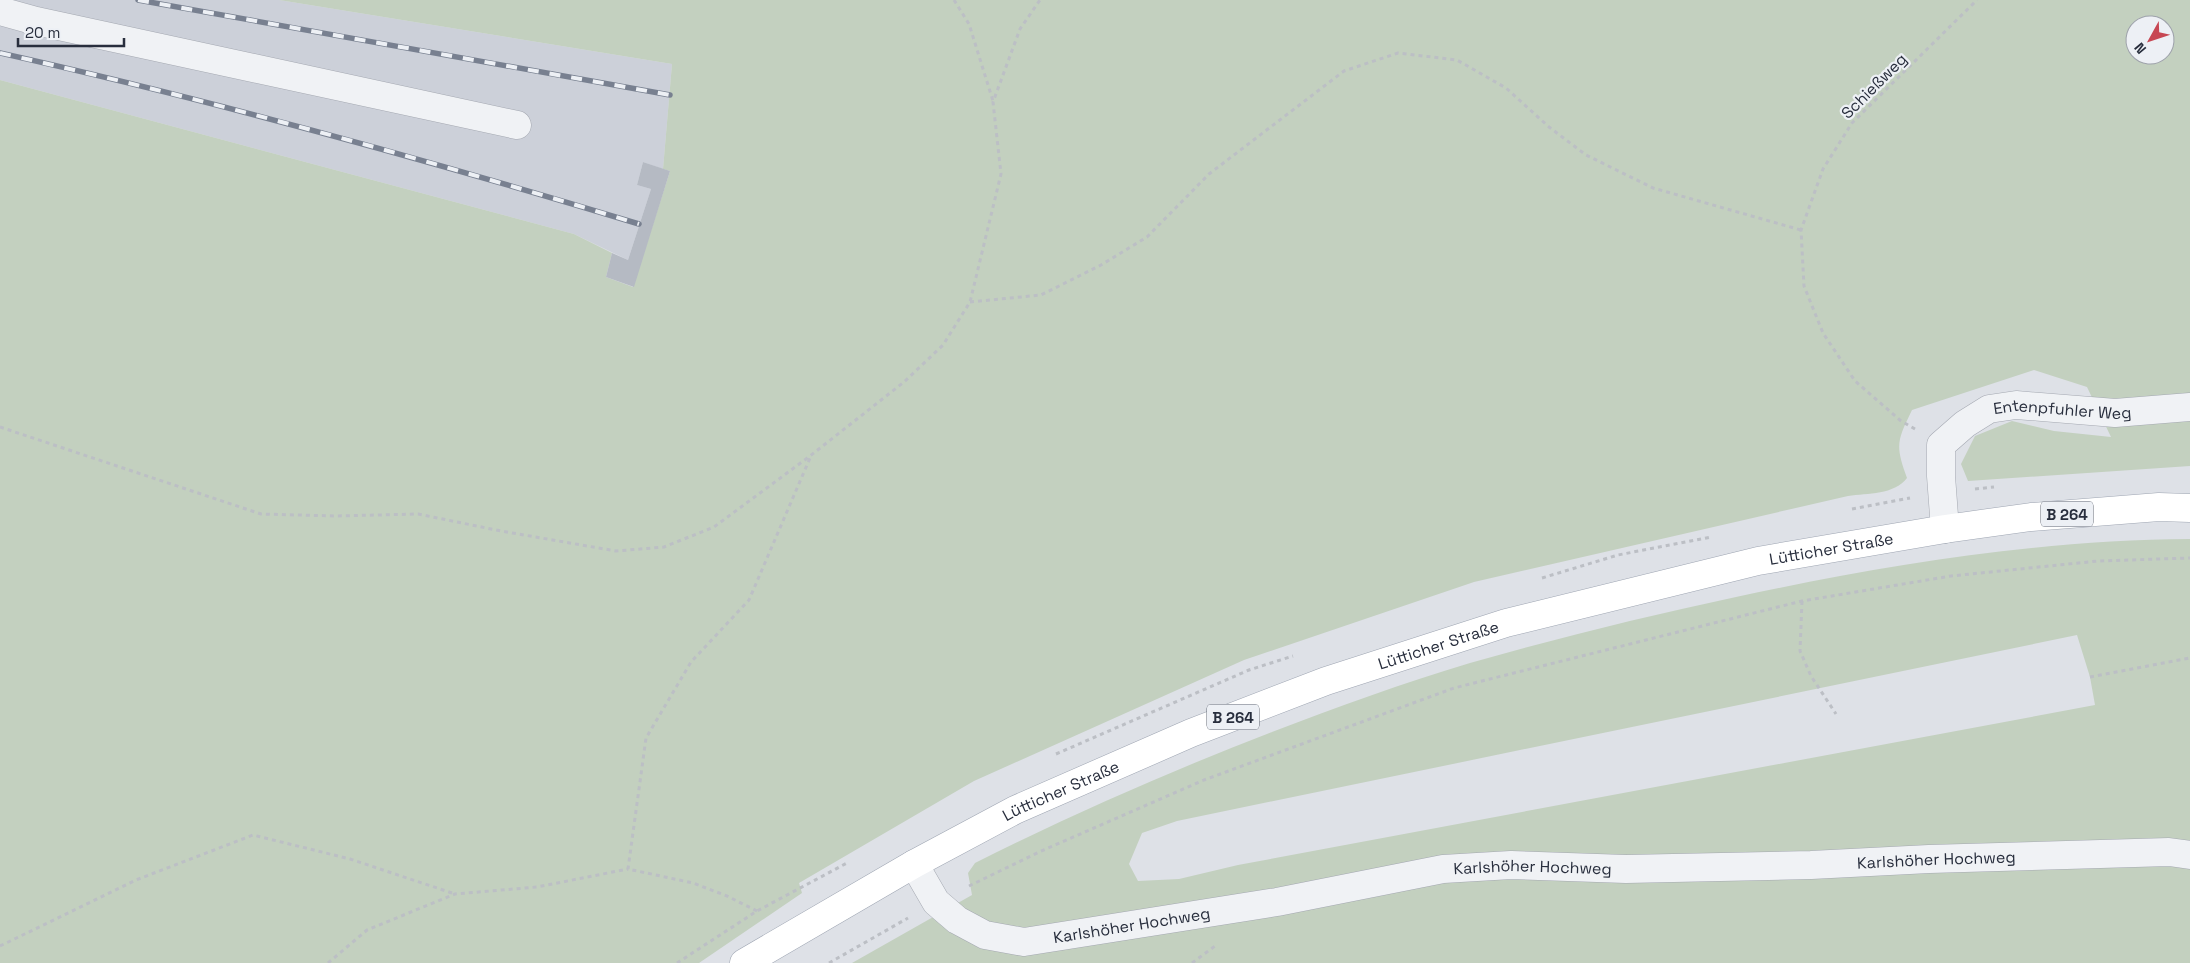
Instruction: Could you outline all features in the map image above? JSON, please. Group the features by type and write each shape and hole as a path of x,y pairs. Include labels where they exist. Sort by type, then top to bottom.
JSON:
{"main road":[{"name":"Lütticher Straße","path":"744,963 914,864 1015,810 1191,733 1326,681 1506,623 1758,561 1945,529 2031,517 2159,507 2190,508"}],"street":[{"path":"0,11 36,21 517,125"},
{"name":"Entenpfuhler Weg","path":"1941,445 1964,424 1989,409 2016,405 2115,413 2190,407"},
{"path":"1941,445 1945,529"},
{"name":"Karlshöher Hochweg","path":"914,864 936,902 957,920 985,935 1024,942 1277,902 1443,869 1511,865 1626,869 1772,866 2023,855 2169,852 2190,855"}],"path":[{"path":"0,427 261,514 336,516 418,514 616,551 664,547 714,528 904,382 943,345 970,302 1000,174 993,102 969,24 954,0"},
{"path":"993,102 1020,29 1040,0"},
{"name":"Schießweg","path":"1941,445 1901,421 1855,381 1823,333 1804,286 1801,230 1823,169 1852,123 1977,0"},
{"path":"970,302 1041,295 1101,265 1147,237 1209,174 1344,71 1398,53 1457,60 1506,88 1549,128 1586,155 1653,188 1801,230"},
{"path":"628,869 646,738 691,662 749,600 810,456"},
{"path":"1942,492 1999,486"},
{"path":"829,963 936,902 1039,852 1204,780 1454,688 1802,601 1951,576 2089,562 2190,558"},
{"path":"1802,601 1800,651 1811,676 1836,714"},
{"path":"2090,678 2190,658"},
{"path":"0,946 136,880 253,835 350,859 454,894"},
{"path":"677,963 757,912 848,862"},
{"path":"328,963 367,930 454,894 537,887 628,869 693,883 727,896 757,912"}],"shaded area":[{"path":"0,0 279,0 672,64 663,169 643,162 637,185 651,189 628,260 574,234 0,80"}],"green space":[{"path":"279,0 2190,0 2190,466 1968,481 1961,464 1975,436 2012,421 2054,431 2111,437 2087,387 2034,370 1912,410 1899,443 1899,450 1907,478 1895,488 1848,496 1474,582 1244,660 974,781 799,883 802,893 699,963 0,963 0,80 574,234 612,253 606,277 633,287 670,171 663,169 672,64"},
{"path":"2190,539 2190,963 852,963 972,895 968,873 975,863 1011,845 1085,810 1197,762 1321,713 1420,679 1470,663 1603,628 1792,585 1962,556 2019,549 2133,540","holes":["2077,635 2090,677 2095,705 1238,865 1179,879 1138,881 1129,864 1142,833 1177,821"]}],"building":[{"path":"643,162 670,171 634,287 606,277 612,253 628,260 651,189 637,185"}],"railway":[{"path":"138,0 670,95"},
{"path":"0,53 161,91 321,132 639,224"}]}
